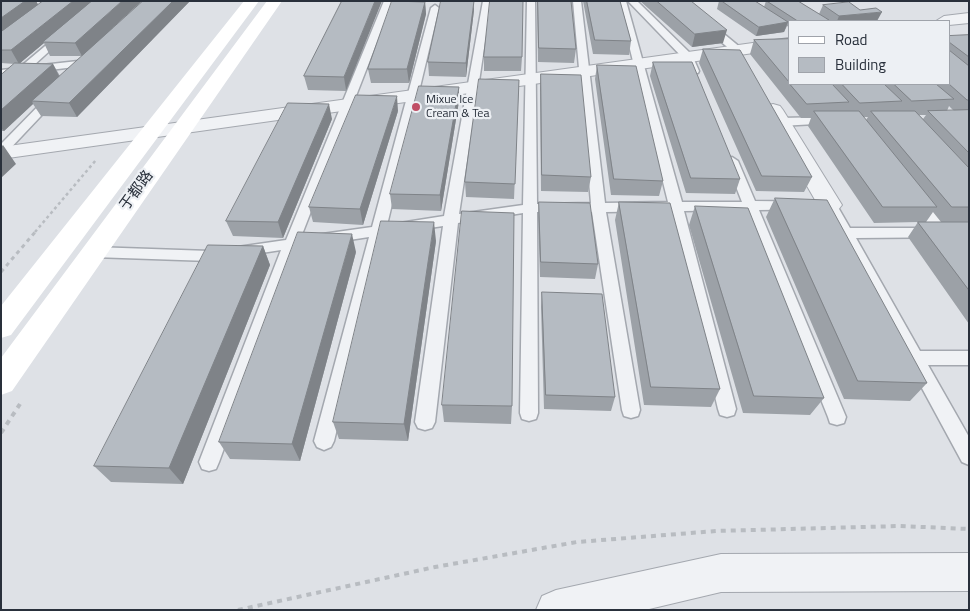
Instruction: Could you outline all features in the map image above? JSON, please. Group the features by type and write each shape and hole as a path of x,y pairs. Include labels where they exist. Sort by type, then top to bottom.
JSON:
{"main road":[{"name":"于都路","path":"1,327 252,1"},
{"name":"于都路","path":"1,382 275,1"}],"street":[{"path":"950,20 969,18"},
{"path":"1,152 182,129 254,116 348,105 688,57 742,58 788,43"},
{"path":"761,90 830,205"},
{"path":"556,610 721,573 969,572"}],"lane":[{"path":"425,422 451,219 472,88 482,2 492,1"},
{"path":"529,413 531,1"},
{"path":"577,1 598,206 631,410"},
{"path":"622,1 640,64 727,409"},
{"path":"632,1 688,57 700,85"},
{"path":"678,1 742,58"},
{"path":"209,462 292,242 390,8"},
{"path":"324,441 435,8"},
{"path":"1,89 72,26"},
{"path":"1,73 90,59 74,76"},
{"path":"1,152 60,90"},
{"path":"780,122 843,121"},
{"path":"727,149 837,418"},
{"path":"907,188 942,232"},
{"path":"93,252 210,256 249,252 292,242 530,208 750,204 830,205 969,456"},
{"path":"846,233 969,232"},
{"path":"914,358 969,358"}],"path":[{"path":"238,610 435,567 577,542 716,531 900,526 969,529"}],"building":[{"path":"1,1 25,1 1,18"},
{"path":"43,1 73,1 11,50 1,50 1,32"},
{"path":"92,1 122,1 75,43 43,42"},
{"path":"143,1 173,1 69,103 32,101"},
{"path":"342,1 375,1 344,77 304,76"},
{"path":"392,1 425,2 407,69 368,69"},
{"path":"441,1 474,1 466,63 428,62"},
{"path":"490,1 523,1 522,57 484,57"},
{"path":"538,1 571,1 576,49 539,48"},
{"path":"587,1 620,1 631,41 595,40"},
{"path":"657,1 691,1 727,30 695,34"},
{"path":"722,1 755,1 788,22 759,27"},
{"path":"767,1 798,1 829,20 796,20"},
{"path":"849,2 860,10 876,8 882,12 839,16 823,5"},
{"path":"969,35 969,57 950,43 950,36"},
{"path":"788,39 788,81 754,40"},
{"path":"703,49 740,50 812,177 762,176"},
{"path":"950,51 969,66 969,100 950,85"},
{"path":"653,62 692,62 740,179 691,178"},
{"path":"15,63 53,64 1,110 1,75"},
{"path":"597,65 636,66 663,181 614,179"},
{"path":"541,74 581,75 591,177 542,175"},
{"path":"479,79 519,80 515,184 465,182"},
{"path":"791,85 833,85 849,102 807,104"},
{"path":"843,85 885,85 902,101 860,103"},
{"path":"895,85 937,85 954,99 912,101"},
{"path":"419,86 459,87 440,195 390,194"},
{"path":"356,95 397,96 360,209 309,207"},
{"path":"288,103 329,104 278,222 226,221"},
{"path":"969,110 969,153 928,111"},
{"path":"814,111 859,111 937,207 883,207"},
{"path":"871,111 915,111 969,168 969,207 952,207"},
{"path":"775,198 827,200 927,383 858,381"},
{"path":"539,202 590,203 598,264 541,262"},
{"path":"619,202 670,203 720,389 651,387"},
{"path":"695,206 748,208 824,398 754,396"},
{"path":"462,211 514,213 512,406 442,405"},
{"path":"381,221 434,222 404,424 333,422"},
{"path":"918,222 969,222 969,290"},
{"path":"298,232 352,234 292,444 219,442"},
{"path":"208,245 263,246 169,468 94,466"},
{"path":"542,292 602,294 615,397 546,395"}],"place":[{"name":"Mixue Ice Cream & Tea","path":"416,107"}]}
